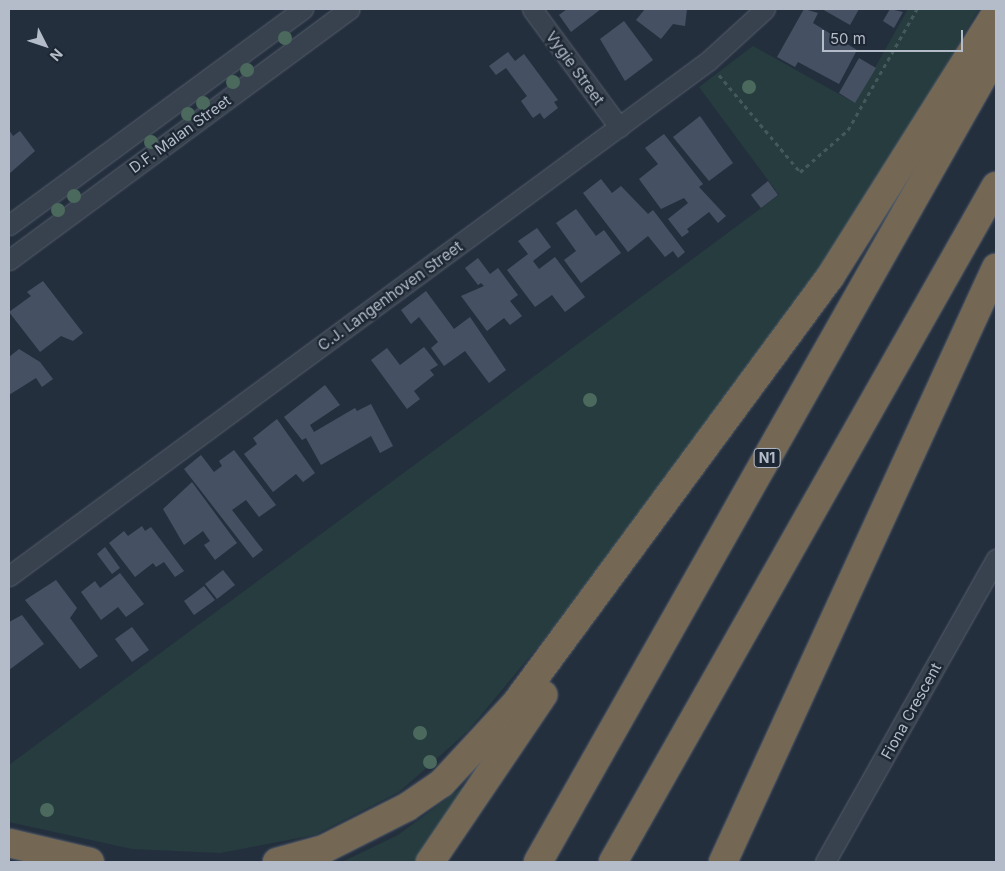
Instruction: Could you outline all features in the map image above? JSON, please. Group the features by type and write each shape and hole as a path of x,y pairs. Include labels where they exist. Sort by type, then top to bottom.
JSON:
{"highway":[{"path":"277,862 324,849 370,829 442,783 516,703 830,277 996,13"},
{"name":"N1","path":"538,862 996,53"},
{"path":"613,862 996,186"},
{"path":"723,862 996,268"},
{"path":"430,862 744,395"},
{"path":"9,842 90,862"}],"street":[{"name":"D.F. Malan Street","path":"9,225 303,9"},
{"name":"D.F. Malan Street","path":"9,260 350,9"},
{"name":"Vygie Street","path":"532,9 619,127"},
{"name":"C.J. Langenhoven Street","path":"9,576 708,62 765,9"},
{"name":"Fiona Crescent","path":"825,862 996,559"}],"path":[{"path":"708,62 800,172 848,130 917,9"}],"green space":[{"path":"908,9 979,9 889,162 789,315 541,643 468,731 399,792 315,835 220,853 132,849 9,822 9,765 779,195 699,87 753,46 855,103"},
{"path":"476,777 424,862 342,862 398,835"}],"building":[{"path":"567,9 601,9 571,32 559,15"},
{"path":"645,9 687,9 685,26 673,24 661,39 636,20"},
{"path":"804,9 818,13 813,23 857,50 839,84 798,62 795,67 777,57"},
{"path":"822,9 859,9 850,25"},
{"path":"890,9 903,12 894,28 883,21"},
{"path":"624,21 653,60 625,81 600,39"},
{"path":"508,52 515,61 524,54 558,100 554,102 558,108 544,119 540,113 533,118 521,101 527,96 506,68 496,75 489,66"},
{"path":"859,58 876,68 855,103 839,93"},
{"path":"700,116 733,163 709,181 673,137"},
{"path":"9,130 13,136 20,131 35,151 9,174"},
{"path":"664,134 703,184 699,187 726,216 718,223 709,212 687,229 689,232 682,237 668,219 688,203 684,198 661,209 639,179 658,164 645,148"},
{"path":"601,179 612,193 621,186 648,214 653,210 685,252 678,258 673,251 665,257 648,236 628,252 583,193"},
{"path":"768,181 778,195 761,208 751,195"},
{"path":"576,209 596,236 604,230 621,253 581,283 564,260 576,251 556,223"},
{"path":"537,228 551,247 533,261 539,269 555,257 585,297 565,312 552,295 535,307 507,270 528,254 518,241"},
{"path":"478,258 490,274 498,268 518,295 510,301 522,316 510,325 504,318 487,331 461,296 484,286 481,283 478,285 465,268"},
{"path":"43,281 83,333 73,341 61,336 40,352 9,312 31,296 27,292"},
{"path":"426,291 454,329 470,317 506,370 489,383 465,351 444,366 431,348 438,342 419,317 411,324 401,310"},
{"path":"424,347 438,365 430,370 434,375 414,391 420,399 407,409 371,360 387,348 400,365"},
{"path":"19,349 40,362 53,379 42,387 36,378 9,395 9,357"},
{"path":"325,385 340,405 310,425 314,432 355,408 357,411 371,404 393,446 380,453 371,436 321,465 306,438 302,440 284,417"},
{"path":"277,419 315,473 303,482 296,474 273,492 244,454 257,444 253,438"},
{"path":"234,450 276,505 259,517 246,500 232,510 263,550 253,558 184,469 201,455 214,472 222,466 219,461"},
{"path":"192,482 237,543 215,560 204,545 210,541 203,531 184,545 163,509"},
{"path":"142,526 145,531 151,527 184,571 175,577 164,562 156,567 153,563 135,577 109,543 124,531 128,536"},
{"path":"105,547 120,568 112,574 97,554"},
{"path":"223,570 235,585 217,599 205,584"},
{"path":"120,573 144,604 126,617 118,607 101,620 81,592 95,581 100,588"},
{"path":"56,580 77,608 70,618 98,656 80,669 25,600"},
{"path":"204,586 215,600 194,615 184,601"},
{"path":"22,615 44,644 9,670 9,622"},
{"path":"132,627 149,650 132,662 115,639"}]}
